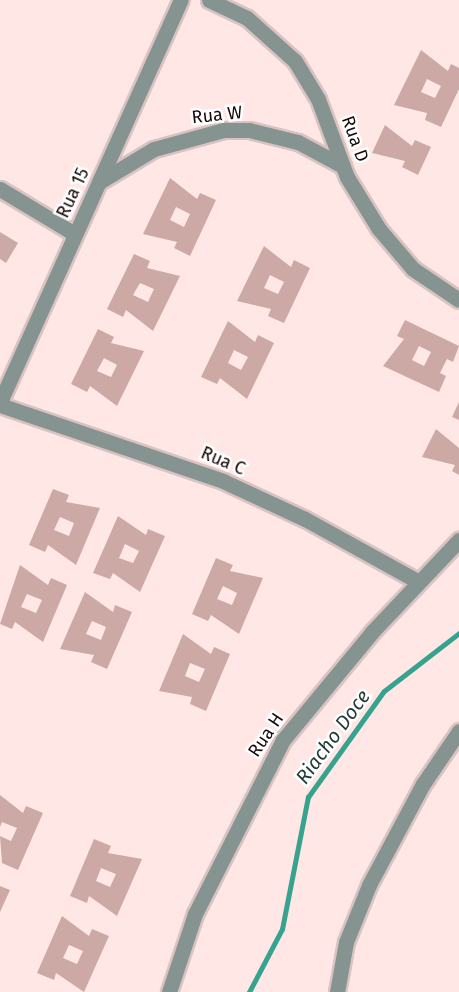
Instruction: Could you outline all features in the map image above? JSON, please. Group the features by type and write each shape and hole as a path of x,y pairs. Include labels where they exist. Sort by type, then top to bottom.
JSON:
{"street":[{"name":"Rua 15","path":"0,403 181,0"},
{"name":"Rua D","path":"209,0 247,18 295,61 318,99 343,166 379,229 408,262 459,300"},
{"name":"Rua W","path":"99,182 153,149 224,130 249,130 298,142 343,166"},
{"path":"0,189 75,234"},
{"name":"Rua C","path":"0,403 222,481 305,519 419,582"},
{"name":"Rua H","path":"170,992 195,914 283,740 419,582 459,540"},
{"path":"337,992 346,942 369,885 423,784 459,731"}],"building":[{"path":"421,50 448,71 451,64 459,68 459,89 441,127 425,120 427,113 394,105","holes":["427,79 441,86 435,98 421,92"]},
{"path":"385,125 412,146 415,140 431,147 418,175 402,167 405,161 372,153"},
{"path":"170,178 197,199 200,193 216,200 190,256 174,248 177,242 143,234","holes":["176,207 190,214 184,227 170,220"]},
{"path":"0,232 18,243 6,263 0,259"},
{"path":"264,246 291,267 294,260 310,268 284,323 268,316 271,309 237,301","holes":["270,275 284,282 278,294 264,288"]},
{"path":"134,254 150,261 147,268 180,276 153,331 126,310 123,317 107,309","holes":["140,283 154,289 148,302 133,295"]},
{"path":"405,320 459,346 453,362 447,359 440,373 446,376 439,392 383,366 404,339 397,336","holes":["419,346 431,352 424,366 412,360"]},
{"path":"228,321 255,342 258,335 274,343 247,399 220,378 217,384 201,377","holes":["234,350 248,357 241,370 228,363"]},
{"path":"98,329 114,337 111,343 144,351 117,406 90,386 87,392 71,384","holes":["104,358 117,365 111,377 97,371"]},
{"path":"459,402 459,420 452,417"},
{"path":"436,429 459,448 459,475 452,471 455,465 422,457"},
{"path":"53,489 69,495 66,502 100,508 76,565 48,545 45,552 29,545","holes":["60,517 74,523 69,536 54,530"]},
{"path":"118,516 146,535 148,529 165,536 140,592 113,573 110,579 93,573","holes":["125,544 139,551 133,563 119,558"]},
{"path":"216,558 233,565 230,571 263,578 239,634 211,615 208,621 192,614","holes":["223,586 237,593 232,605 217,599"]},
{"path":"20,565 48,585 51,578 67,585 43,642 15,622 12,629 0,624","holes":["27,594 42,600 36,613 21,607"]},
{"path":"85,592 113,612 115,605 132,612 107,669 91,662 94,655 60,649","holes":["92,621 106,627 101,640 86,634"]},
{"path":"183,634 211,654 214,647 230,654 206,711 190,704 192,697 159,691","holes":["190,663 205,669 199,682 185,676"]},
{"path":"0,795 23,813 26,806 43,813 18,870 2,863 0,836 11,841 17,828 2,822 0,827"},
{"path":"94,839 111,846 108,853 142,859 117,916 89,896 87,903 70,896","holes":["101,868 116,874 110,887 96,881"]},
{"path":"0,886 10,890 0,912"},
{"path":"62,916 89,936 92,929 109,936 84,992 56,973 54,980 37,973","holes":["69,945 83,951 77,964 63,958"]}],"waterway":[{"name":"Riacho Doce","path":"249,992 282,929 308,797 384,691 459,633"}]}
